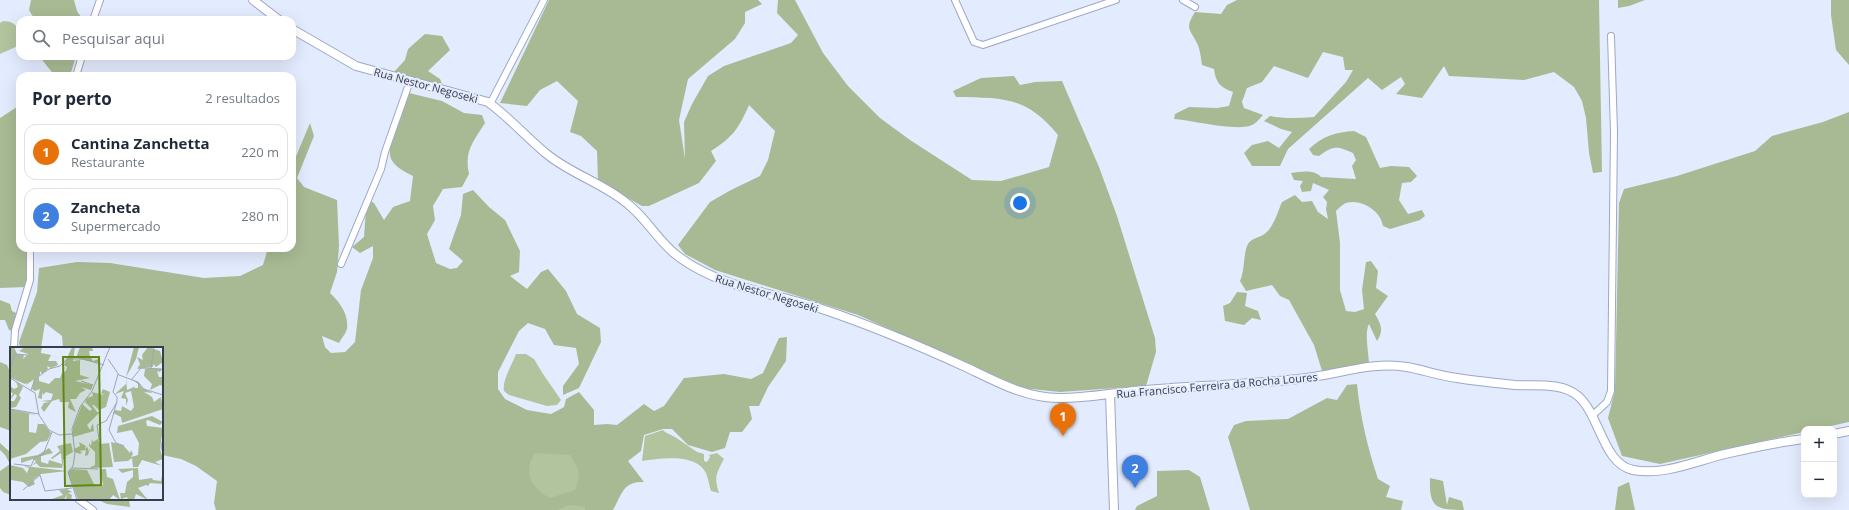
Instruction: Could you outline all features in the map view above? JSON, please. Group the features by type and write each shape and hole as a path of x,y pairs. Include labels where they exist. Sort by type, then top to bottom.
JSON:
{"street":[{"path":"94,16 100,0"},
{"path":"253,0 274,16"},
{"path":"490,104 544,0"},
{"path":"955,0 974,42 982,45 1116,0"},
{"path":"1183,0 1195,7"},
{"name":"Rua Nestor Negoseki","path":"296,31 356,66 490,104 499,110 548,155 629,205 669,250 690,265 712,276 737,286 817,308 874,328 918,345 1020,392 1039,397 1060,398 1110,394"},
{"path":"1593,415 1607,402 1610,391 1614,132 1611,36"},
{"path":"77,72 81,60"},
{"path":"341,264 381,169 410,81"},
{"path":"14,347 15,330 30,280 30,252"},
{"name":"Rua Francisco Ferreira da Rocha Loures","path":"1110,394 1161,389 1276,382 1372,367 1396,366 1461,378 1562,388 1571,391 1579,397 1593,415 1610,452 1626,468 1636,471 1667,469 1742,450 1801,439"},
{"path":"1110,394 1114,510"},
{"path":"1837,433 1849,431"},
{"path":"79,500 93,510"}],"shaded area":[{"path":"31,0 74,0 77,11 80,16 33,16 29,10"},
{"path":"549,0 758,0 762,4 745,12 745,23 735,39 688,79 679,120 685,159 684,122 692,104 708,76 724,66 791,43 798,35 777,13 778,0 795,0 823,53 848,86 880,118 910,140 972,180 1001,181 1049,167 1058,135 1046,122 1024,106 1000,99 956,97 953,91 981,78 1014,76 1020,85 1035,82 1062,81 1099,167 1117,216 1155,338 1156,352 1146,386 1060,392 1022,388 858,315 715,270 685,254 678,245 710,202 760,176 768,160 775,131 749,105 742,120 730,136 711,151 716,161 699,183 649,206 642,206 598,181 597,151 581,136 570,132 578,101 557,81 540,90 527,106 500,103"},
{"path":"1237,0 1599,0 1602,172 1593,173 1589,153 1586,118 1582,101 1574,87 1554,72 1524,80 1449,76 1444,66 1422,98 1396,94 1405,84 1401,77 1382,90 1368,78 1288,149 1280,166 1252,166 1244,153 1252,145 1268,141 1279,148 1292,132 1281,129 1264,121 1270,116 1287,118 1314,117 1346,82 1353,70 1345,70 1343,57 1323,52 1308,78 1274,66 1262,82 1247,88 1242,102 1244,108 1263,115 1254,124 1247,126 1227,127 1174,119 1175,114 1189,107 1217,108 1229,106 1233,92 1219,84 1214,69 1202,65 1199,48 1190,31 1189,25 1195,12 1221,14 1227,5"},
{"path":"1618,0 1645,0 1629,6 1618,8"},
{"path":"1831,0 1849,0 1849,65 1836,50 1831,15"},
{"path":"3,21 8,21 16,26 16,47 0,54 0,23"},
{"path":"425,34 442,36 450,50 428,71 440,79 443,86 393,73 405,60 408,49"},
{"path":"42,60 75,60 71,72 52,72"},
{"path":"409,93 442,101 464,113 482,115 485,123 471,147 468,159 469,174 462,187 443,189 433,206 435,220 427,234 436,263 450,269 457,268 463,261 449,249 461,215 463,194 473,190 489,207 505,220 520,251 519,272 510,276 527,289 541,272 548,269 566,291 577,314 600,328 601,342 579,388 563,395 563,386 579,364 576,348 554,345 545,329 528,323 519,331 498,372 498,389 505,399 527,410 551,414 564,407 566,399 579,392 594,410 594,425 617,425 644,404 654,411 664,406 684,378 724,374 751,379 763,373 779,338 787,337 786,361 768,387 759,406 749,406 752,419 742,432 730,432 725,448 712,452 688,445 672,429 663,429 644,435 641,451 628,461 644,482 637,482 627,486 613,510 216,510 214,503 217,481 196,466 181,459 163,455 163,347 63,347 62,336 45,323 41,347 20,347 19,342 37,292 39,268 77,262 110,263 204,278 240,276 263,265 267,252 296,252 296,156 310,123 314,136 297,178 304,187 337,200 339,246 337,272 330,293 343,309 347,319 347,329 339,343 322,336 325,347 331,353 345,352 355,342 361,290 373,258 373,246 360,253 352,247 364,237 366,209 370,201 374,203 384,220 393,207 410,201 413,176 403,171 396,165 390,154 392,141"},
{"path":"16,108 16,252 28,252 26,287 0,288 0,118"},
{"path":"1849,112 1849,422 1831,426 1801,426 1801,433 1660,464 1622,456 1608,418 1615,390 1619,203 1624,189 1677,176 1755,151 1772,136 1823,122"},
{"path":"1354,131 1366,137 1380,168 1391,166 1409,167 1417,176 1411,182 1402,183 1399,200 1408,214 1422,210 1425,216 1420,220 1390,229 1383,226 1378,215 1374,211 1358,202 1346,203 1336,211 1340,243 1340,290 1346,311 1355,312 1364,309 1362,290 1366,262 1371,261 1378,271 1376,288 1388,296 1375,314 1381,328 1377,341 1369,324 1367,338 1369,365 1322,371 1314,345 1289,300 1280,296 1272,285 1246,291 1240,281 1243,272 1245,252 1248,244 1253,239 1267,232 1275,220 1282,202 1295,195 1302,202 1312,201 1318,212 1328,219 1326,209 1327,202 1323,197 1329,190 1313,183 1311,191 1302,192 1300,186 1303,181 1294,180 1291,173 1311,172 1318,174 1321,177 1356,179 1352,166 1356,160 1353,153 1339,148 1332,148 1319,156 1313,155 1309,149 1319,141 1330,136 1341,132"},
{"path":"1237,292 1247,293 1245,306 1258,311 1261,320 1252,318 1244,325 1225,321 1223,306 1230,303"},
{"path":"0,300 10,304 12,311 16,313 12,331 9,330 5,320 0,320"},
{"path":"516,354 526,354 534,359 561,400 557,405 547,406 509,395 504,391 504,382"},
{"path":"0,362 7,365 10,372 10,431 0,427"},
{"path":"1357,384 1365,432 1378,479 1390,486 1386,497 1403,501 1401,510 1250,510 1228,437 1234,425 1246,421 1288,419 1327,398 1337,400 1347,385"},
{"path":"663,430 697,452 704,454 704,461 707,462 710,457 709,455 717,453 724,459 719,468 716,479 719,493 711,491 704,470 692,461 675,458 642,461 645,436"},
{"path":"0,443 10,452 10,464 5,455 0,450"},
{"path":"535,453 570,455 578,468 579,476 575,490 550,498 538,490 529,473 531,460"},
{"path":"10,464 10,495 3,492 0,488 0,471"},
{"path":"1189,470 1200,477 1210,510 1135,510 1137,506 1157,496 1157,471"},
{"path":"1430,478 1443,481 1447,505 1449,497 1462,501 1464,510 1441,508 1436,505 1431,496"},
{"path":"1629,482 1635,510 1615,510 1618,487"},
{"path":"98,500 129,500 130,507 107,504"},
{"path":"570,505 585,507 585,510 557,510"}],"place":[{"name":"Cantina Zanchetta","path":"1063,436"},
{"name":"Zancheta","path":"1135,488"}]}
